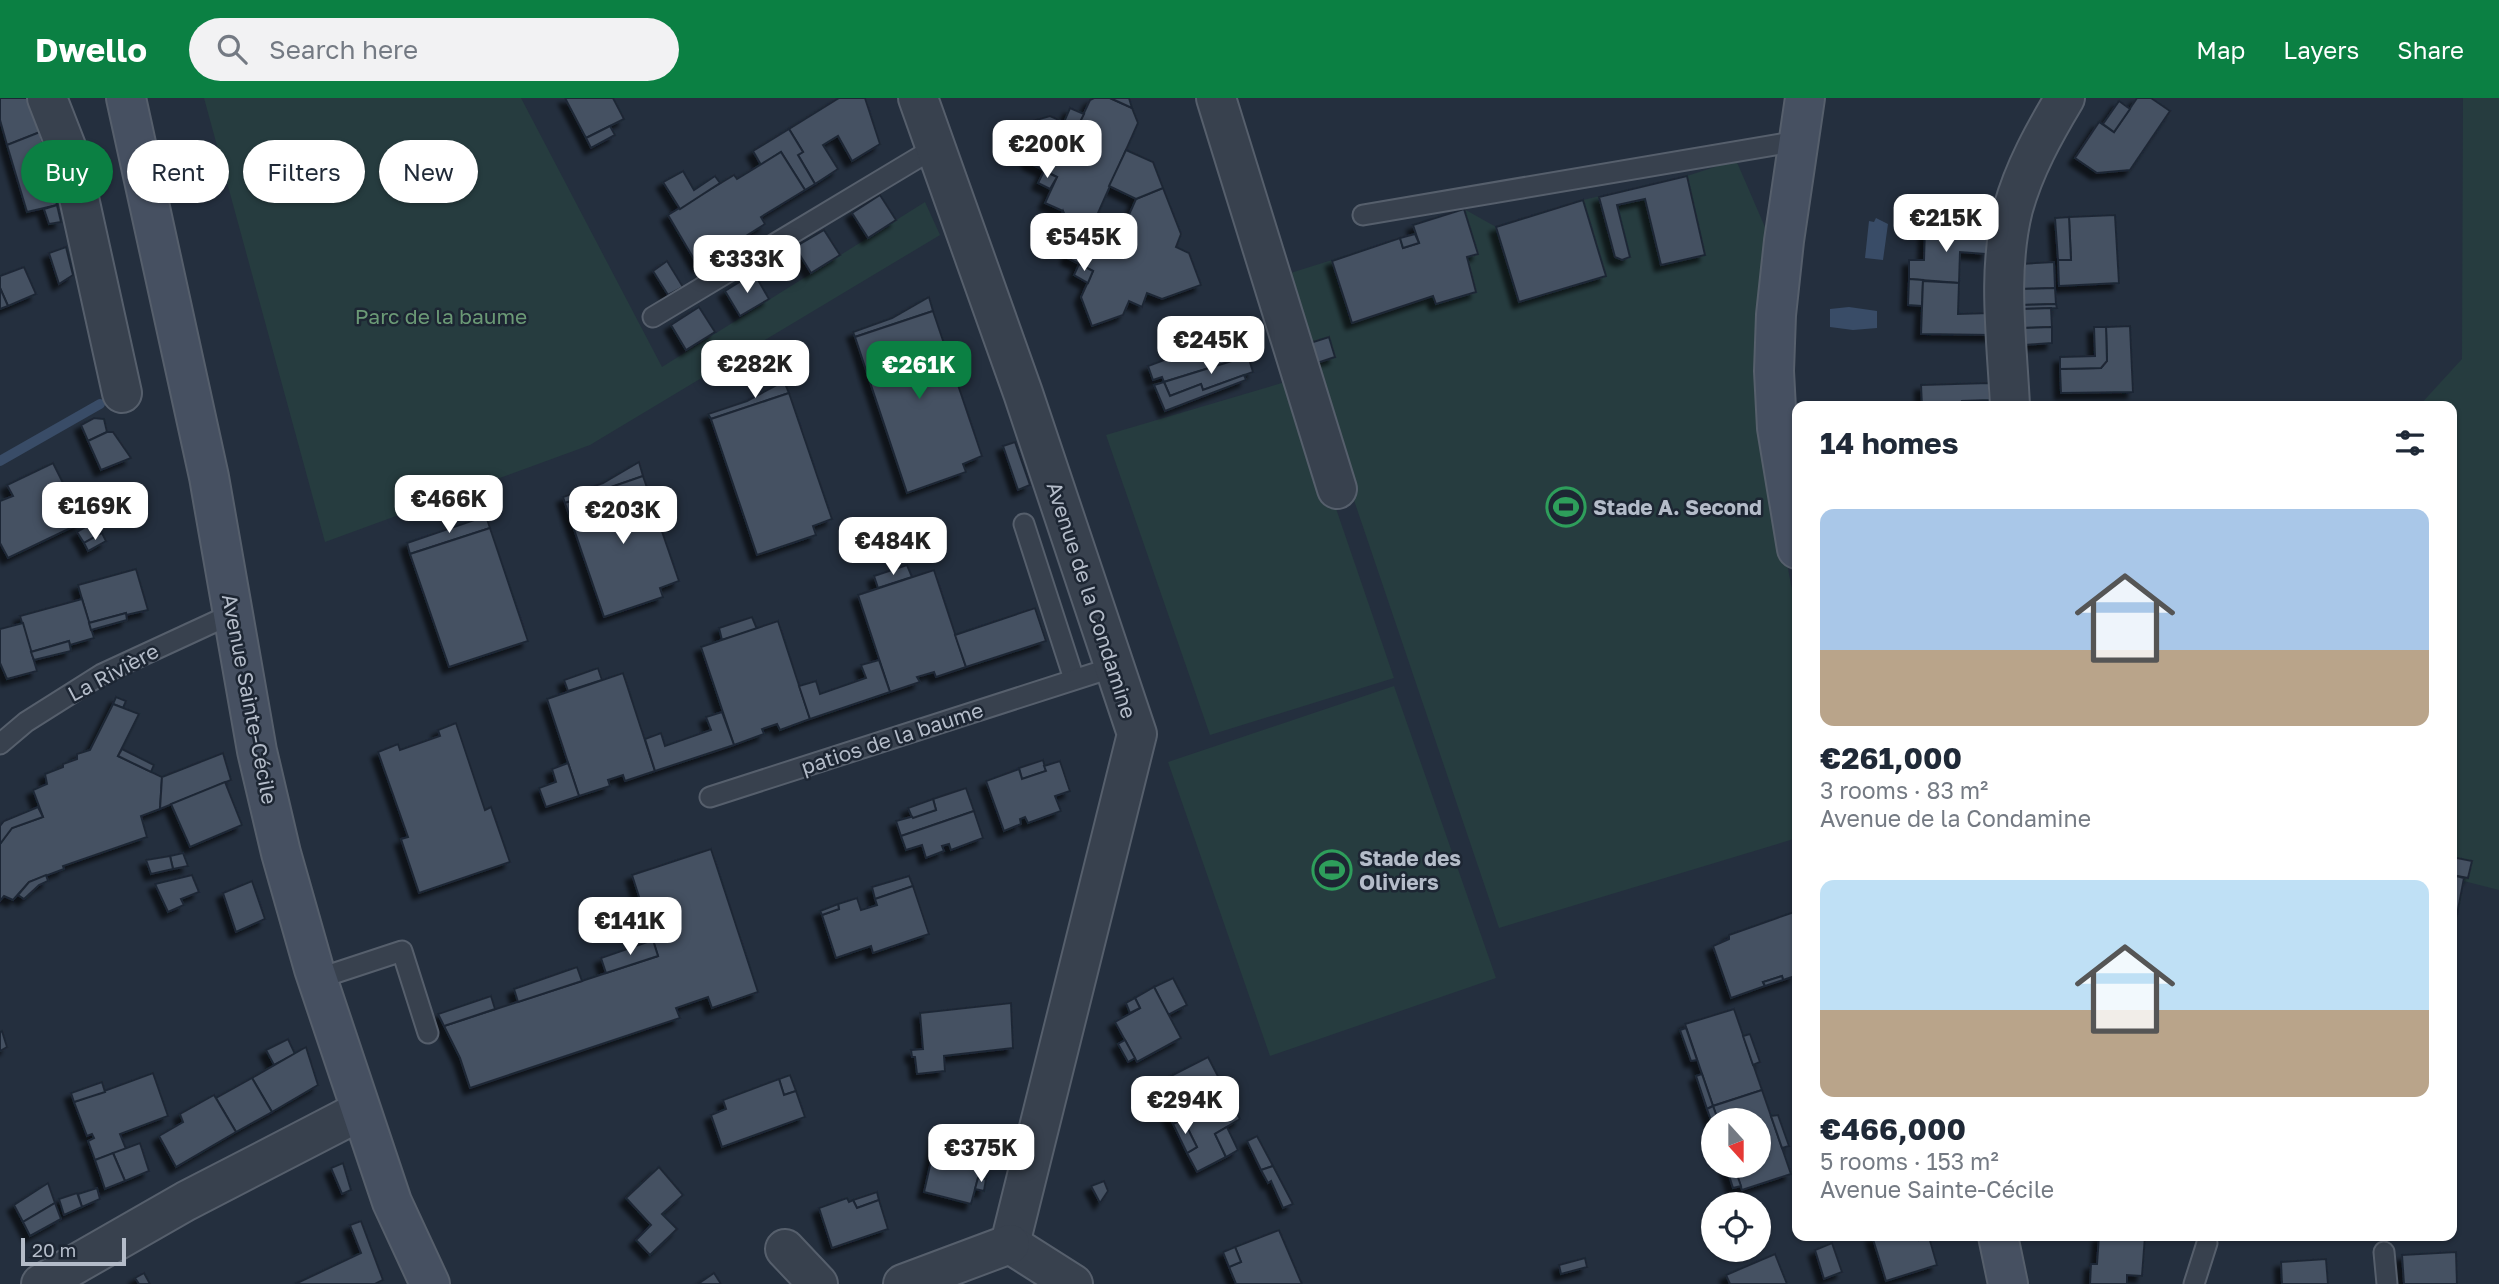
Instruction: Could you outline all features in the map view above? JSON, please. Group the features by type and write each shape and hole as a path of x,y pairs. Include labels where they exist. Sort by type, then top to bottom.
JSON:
{"main road":[{"name":"Avenue Sainte-Cécile","path":"125,98 209,477 257,751 272,815 317,979 360,1111 422,1281"},
{"path":"1792,519 1777,428 1773,371 1784,241 1805,98"},
{"path":"1999,1241 2008,1284"}],"street":[{"path":"47,98 70,157 122,393"},
{"name":"Avenue de la Condamine","path":"919,98 1023,393 1137,734 1010,1244"},
{"path":"1216,98 1337,489"},
{"path":"2010,401 2005,288 2013,209 2023,178 2065,98"},
{"path":"41,1284 186,1201 360,1111"},
{"path":"903,1284 1010,1244 1073,1284"},
{"path":"785,1249 818,1284"}],"lane":[{"path":"1363,215 1798,141"},
{"path":"653,317 936,147"},
{"path":"1024,524 1074,679"},
{"name":"La Rivière","path":"0,744 26,722 102,674 233,613"},
{"name":"patios de la baume","path":"710,797 1114,667"},
{"path":"317,979 402,951 428,1033"},
{"path":"2194,1284 2207,1243"},
{"path":"2384,1252 2387,1284"}],"green space":[{"name":"Parc de la baume","path":"204,98 521,98 662,367 925,202 940,235 590,445 325,542 229,190 229,140 215,140"},
{"path":"2463,98 2499,98 2499,890 2457,879 2457,401 2424,401 2462,359"},
{"name":"Stade A. Second","path":"1736,160 1771,241 1756,396 1792,590 1792,840 1499,928 1318,394 1281,276 1415,234 1413,225 1464,209 1496,227 1583,200 1687,176"},
{"path":"1292,380 1394,678 1210,735 1106,435"},
{"name":"Stade des Oliviers","path":"1394,686 1496,978 1270,1056 1168,762"}],"water":[{"path":"1876,218 1888,224 1883,260 1865,258 1869,221 1874,222"},
{"path":"1849,307 1877,311 1877,328 1853,330 1830,327 1830,309"}],"building":[{"path":"0,98 29,98 40,132 7,145 0,120"},
{"path":"565,98 613,98 624,119 586,138"},
{"path":"839,98 865,98 880,144 852,161 838,136 823,145 838,169 815,184 798,155 803,152 789,129"},
{"path":"1110,98 1132,108 1138,123 1098,213 1124,226 1136,199 1163,188 1181,234 1176,247 1189,253 1201,285 1162,299 1147,293 1142,307 1129,301 1123,315 1092,326 1081,297 1093,271 1067,258 1073,239 1063,211 1045,203 1057,177 1029,163 1024,150 1036,120 1050,116 1077,128 1090,100"},
{"path":"1110,98 1129,98 1132,108"},
{"path":"2137,98 2151,98 2170,111 2130,170 2097,173 2075,158 2099,122 2114,132"},
{"path":"2119,101 2130,109 2114,132 2103,124"},
{"path":"1070,108 1084,114 1077,128 1064,122"},
{"path":"1036,120 1024,150 1016,128"},
{"path":"610,126 615,135 591,148 586,138"},
{"path":"789,129 803,152 798,155 815,184 805,190 781,152 761,165 753,151"},
{"path":"40,132 42,140 21,140 21,192 7,145"},
{"path":"1126,150 1153,162 1163,188 1136,199 1109,186"},
{"path":"781,152 805,190 761,217 765,224 698,266 668,215 734,175 737,179"},
{"path":"683,171 694,190 715,176 720,183 680,209 663,182"},
{"path":"1044,171 1057,177 1050,189 1038,183"},
{"path":"1687,176 1705,255 1661,265 1645,199 1617,205 1630,257 1622,260 1615,257 1599,197"},
{"path":"880,195 896,220 868,238 852,213"},
{"path":"1583,200 1606,276 1519,302 1496,227"},
{"path":"24,203 57,203 57,205 27,212"},
{"path":"57,205 61,222 49,224 44,209"},
{"path":"1464,209 1478,254 1467,257 1476,292 1436,304 1433,296 1352,323 1332,261 1400,238 1403,248 1419,243 1413,225"},
{"path":"1063,211 1073,239 1055,231"},
{"path":"2115,215 2119,283 2059,286 2058,260 2071,260 2069,217"},
{"path":"2069,217 2071,260 2058,260 2055,218"},
{"path":"1925,229 1991,233 1986,254 1960,252 1959,283 1909,279 1909,260 1924,260"},
{"path":"824,230 840,255 811,273 795,247"},
{"path":"1415,234 1419,243 1403,248 1400,238"},
{"path":"66,247 73,275 59,284 49,253"},
{"path":"667,261 683,287 668,295 653,271"},
{"path":"2054,262 2055,288 2021,289 2020,264"},
{"path":"1079,264 1093,271 1088,283 1074,275"},
{"path":"24,267 36,294 8,306 0,288 0,276"},
{"path":"754,273 769,299 740,316 725,291"},
{"path":"1909,279 1923,280 1922,306 1908,305"},
{"path":"1923,281 1959,283 1958,314 1990,313 1992,335 1921,334"},
{"path":"0,288 8,306 0,309"},
{"path":"2055,288 2056,304 2022,305 2021,289"},
{"path":"929,297 933,311 855,337 853,332 892,318"},
{"path":"2056,304 2057,308 2022,309 2022,305"},
{"path":"699,307 715,332 686,350 671,325"},
{"path":"2051,308 2052,327 2023,328 2022,309"},
{"path":"933,311 982,456 963,464 966,472 907,493 855,337"},
{"path":"2130,326 2133,392 2061,393 2060,369 2101,368 2107,361 2106,327"},
{"path":"2052,327 2052,343 2024,345 2023,328"},
{"path":"2094,327 2106,327 2107,361 2101,368 2060,369 2060,357 2095,356"},
{"path":"1239,332 1248,356 1164,382 1162,377 1153,380 1148,366"},
{"path":"1329,337 1335,357 1317,363 1310,343"},
{"path":"1248,356 1253,372 1203,390 1201,384 1170,396 1164,382"},
{"path":"1244,375 1246,380 1165,411 1154,385 1164,382 1170,396 1201,384 1203,390"},
{"path":"784,381 789,393 711,419 708,414 747,401"},
{"path":"1989,383 1990,400 1922,401 1921,385"},
{"path":"789,393 832,519 813,526 816,535 757,555 711,419"},
{"path":"94,418 104,419 107,432 88,441 81,425"},
{"path":"113,432 131,458 101,470 88,441"},
{"path":"1015,442 1030,485 1018,490 1003,446"},
{"path":"639,462 643,476 565,503 563,497 603,483"},
{"path":"53,463 74,505 96,494 104,508 79,520 81,523 8,558 0,543 0,501 13,496 7,485"},
{"path":"643,476 679,581 660,588 663,597 604,617 565,503"},
{"path":"486,516 490,528 410,554 407,543"},
{"path":"96,521 102,533 84,543 77,532"},
{"path":"490,528 528,641 449,667 410,554"},
{"path":"102,533 106,541 88,551 84,543"},
{"path":"907,565 912,577 878,588 874,576"},
{"path":"136,569 148,610 89,623 78,585"},
{"path":"934,570 966,667 936,677 934,672 917,677 920,682 890,692 858,595"},
{"path":"82,599 94,638 70,645 69,641 31,652 20,616"},
{"path":"1035,608 1046,641 966,667 955,635"},
{"path":"126,613 127,620 91,630 89,623"},
{"path":"752,617 757,629 722,640 719,628"},
{"path":"778,621 810,719 780,730 777,724 762,729 764,734 734,745 701,647"},
{"path":"23,623 37,671 7,679 0,663 0,629"},
{"path":"69,641 71,651 34,660 31,652"},
{"path":"879,660 890,692 810,719 799,686 816,681 820,694 866,678 861,665"},
{"path":"598,668 602,680 568,691 564,680"},
{"path":"623,673 655,771 625,781 623,775 608,780 610,786 579,796 547,699"},
{"path":"116,697 126,701 123,708 113,704"},
{"path":"113,704 139,714 118,756 162,777 160,809 141,816 147,837 63,866 64,869 29,882 13,900 4,896 0,901 0,844 12,828 43,817 33,790 47,784 45,774 77,759 77,754 90,750"},
{"path":"722,712 734,745 655,771 645,739 661,733 665,746 711,730 706,717"},
{"path":"456,723 485,810 491,807 510,862 419,893 401,839 408,837 378,752 398,744 400,750 440,736 438,730"},
{"path":"122,749 154,765 151,772 118,756"},
{"path":"223,753 231,780 160,809 162,777"},
{"path":"1043,760 1046,771 1022,779 1019,768"},
{"path":"1060,761 1070,791 1055,796 1061,811 1028,823 1025,817 1020,819 1021,824 1004,831 986,781 1019,769 1022,779 1046,771 1044,766"},
{"path":"568,763 579,796 546,807 539,788 556,782 552,769"},
{"path":"225,782 242,825 190,847 171,804"},
{"path":"966,788 974,811 901,836 896,821 936,810 933,799"},
{"path":"933,799 936,810 913,818 908,808"},
{"path":"38,807 43,817 12,828 0,844 0,826 4,821"},
{"path":"974,811 983,838 951,850 949,844 942,846 944,851 926,858 922,845 906,850 901,836"},
{"path":"711,849 758,992 712,1008 708,997 676,1008 680,1018 470,1088 460,1058 444,1026 658,956 632,875"},
{"path":"183,853 188,866 173,869 170,856"},
{"path":"170,856 173,869 151,874 146,860"},
{"path":"2457,858 2472,861 2468,878 2457,876"},
{"path":"46,875 48,881 39,885 24,899 18,895 29,882"},
{"path":"192,875 199,892 181,899 184,905 168,912 155,884"},
{"path":"909,876 913,886 875,899 872,887"},
{"path":"2457,876 2464,878 2457,915"},
{"path":"252,881 265,919 236,932 223,893"},
{"path":"913,886 929,934 873,953 871,946 836,958 822,915 839,909 838,904 857,898 861,910 877,905 875,899"},
{"path":"838,904 839,909 822,915 820,911"},
{"path":"1792,913 1792,977 1783,980 1782,976 1763,982 1765,986 1731,998 1713,946 1729,939 1729,935"},
{"path":"653,940 658,956 606,973 601,958"},
{"path":"577,967 582,981 518,1002 514,989"},
{"path":"1782,976 1783,980 1765,986 1763,982"},
{"path":"1173,978 1187,1005 1168,1015 1154,987"},
{"path":"1154,987 1181,1038 1137,1062 1115,1022 1140,1008 1135,998"},
{"path":"491,996 495,1009 444,1026 438,1014"},
{"path":"1135,998 1140,1008 1130,1013 1126,1003"},
{"path":"1011,1003 1013,1048 944,1056 945,1071 917,1074 915,1057 912,1057 911,1050 923,1049 920,1013"},
{"path":"1734,1009 1762,1090 1713,1106 1685,1024"},
{"path":"1686,1028 1697,1060 1691,1061 1680,1030"},
{"path":"2,1031 7,1047 0,1051 0,1032"},
{"path":"1750,1034 1760,1062 1753,1065 1743,1036"},
{"path":"288,1039 295,1054 274,1065 266,1050"},
{"path":"1125,1040 1135,1058 1128,1062 1118,1044"},
{"path":"306,1047 318,1085 272,1112 252,1078"},
{"path":"1208,1057 1240,1119 1215,1134 1226,1157 1197,1172 1187,1153 1197,1147 1183,1119 1173,1124 1163,1105 1173,1100 1163,1080"},
{"path":"153,1073 168,1116 120,1134 126,1149 95,1160 88,1141 94,1138 92,1134 87,1136 74,1102"},
{"path":"1702,1074 1713,1106 1709,1108 1707,1108 1696,1076"},
{"path":"790,1075 796,1091 784,1095 779,1079"},
{"path":"252,1078 272,1112 236,1132 216,1098"},
{"path":"779,1079 784,1095 796,1091 805,1117 722,1147 711,1115 726,1109 723,1100"},
{"path":"102,1082 105,1092 74,1102 71,1093"},
{"path":"1762,1090 1768,1108 1714,1108 1713,1106"},
{"path":"214,1095 236,1132 176,1167 159,1136 183,1122 180,1114"},
{"path":"1778,1115 1789,1146 1782,1148 1771,1116"},
{"path":"1771,1116 1791,1174 1742,1190 1738,1178 1771,1178"},
{"path":"1183,1119 1197,1147 1187,1153 1173,1124"},
{"path":"1227,1127 1238,1150 1226,1157 1215,1134"},
{"path":"937,1133 951,1136 949,1140 964,1145 962,1155 934,1148"},
{"path":"1257,1136 1273,1166 1261,1170 1247,1141"},
{"path":"965,1141 993,1147 986,1179 978,1178 971,1204 924,1192 934,1148 962,1155"},
{"path":"140,1143 149,1171 125,1181 113,1153"},
{"path":"113,1153 125,1181 105,1189 95,1160"},
{"path":"343,1163 351,1190 342,1194 331,1168"},
{"path":"1273,1166 1293,1204 1283,1208 1271,1181 1268,1183 1261,1170"},
{"path":"659,1167 683,1195 662,1214 677,1229 650,1255 636,1240 651,1225 626,1198"},
{"path":"978,1178 986,1179 984,1191 975,1189"},
{"path":"1730,1178 1738,1178 1741,1186 1733,1188"},
{"path":"1104,1181 1108,1191 1100,1203 1091,1186"},
{"path":"48,1183 55,1203 23,1222 14,1205"},
{"path":"97,1188 100,1199 82,1207 78,1194"},
{"path":"877,1192 879,1200 857,1208 853,1200"},
{"path":"77,1193 82,1207 64,1215 59,1199"},
{"path":"847,1198 849,1202 853,1200 857,1208 879,1200 888,1229 832,1248 819,1208"},
{"path":"55,1203 61,1219 30,1236 23,1222"},
{"path":"361,1221 383,1280 375,1284 295,1284 361,1253 350,1225"},
{"path":"1279,1230 1302,1284 1236,1284 1229,1267 1241,1262 1235,1247"},
{"path":"1874,1241 1930,1241 1937,1265 1886,1281"},
{"path":"2099,1241 2145,1241 2142,1276 2127,1275 2127,1284 2090,1284 2091,1264 2097,1264"},
{"path":"1832,1243 1842,1272 1824,1279 1815,1250"},
{"path":"1235,1247 1241,1262 1229,1267 1223,1252"},
{"path":"2456,1252 2457,1284 2404,1284 2402,1255"},
{"path":"1775,1254 1787,1284 1730,1284 1726,1275 1756,1262 1771,1262 1771,1256"},
{"path":"1585,1258 1587,1267 1561,1274 1559,1265"},
{"path":"2326,1259 2328,1284 2282,1284 2281,1262"},
{"path":"144,1273 150,1284 139,1284 135,1278"},
{"path":"714,1273 721,1284 698,1284"}],"waterway":[{"path":"0,461 100,404"}],"place":[{"name":"Stade A. Second","path":"1566,507"},
{"name":"Stade des Oliviers","path":"1332,870"}]}
